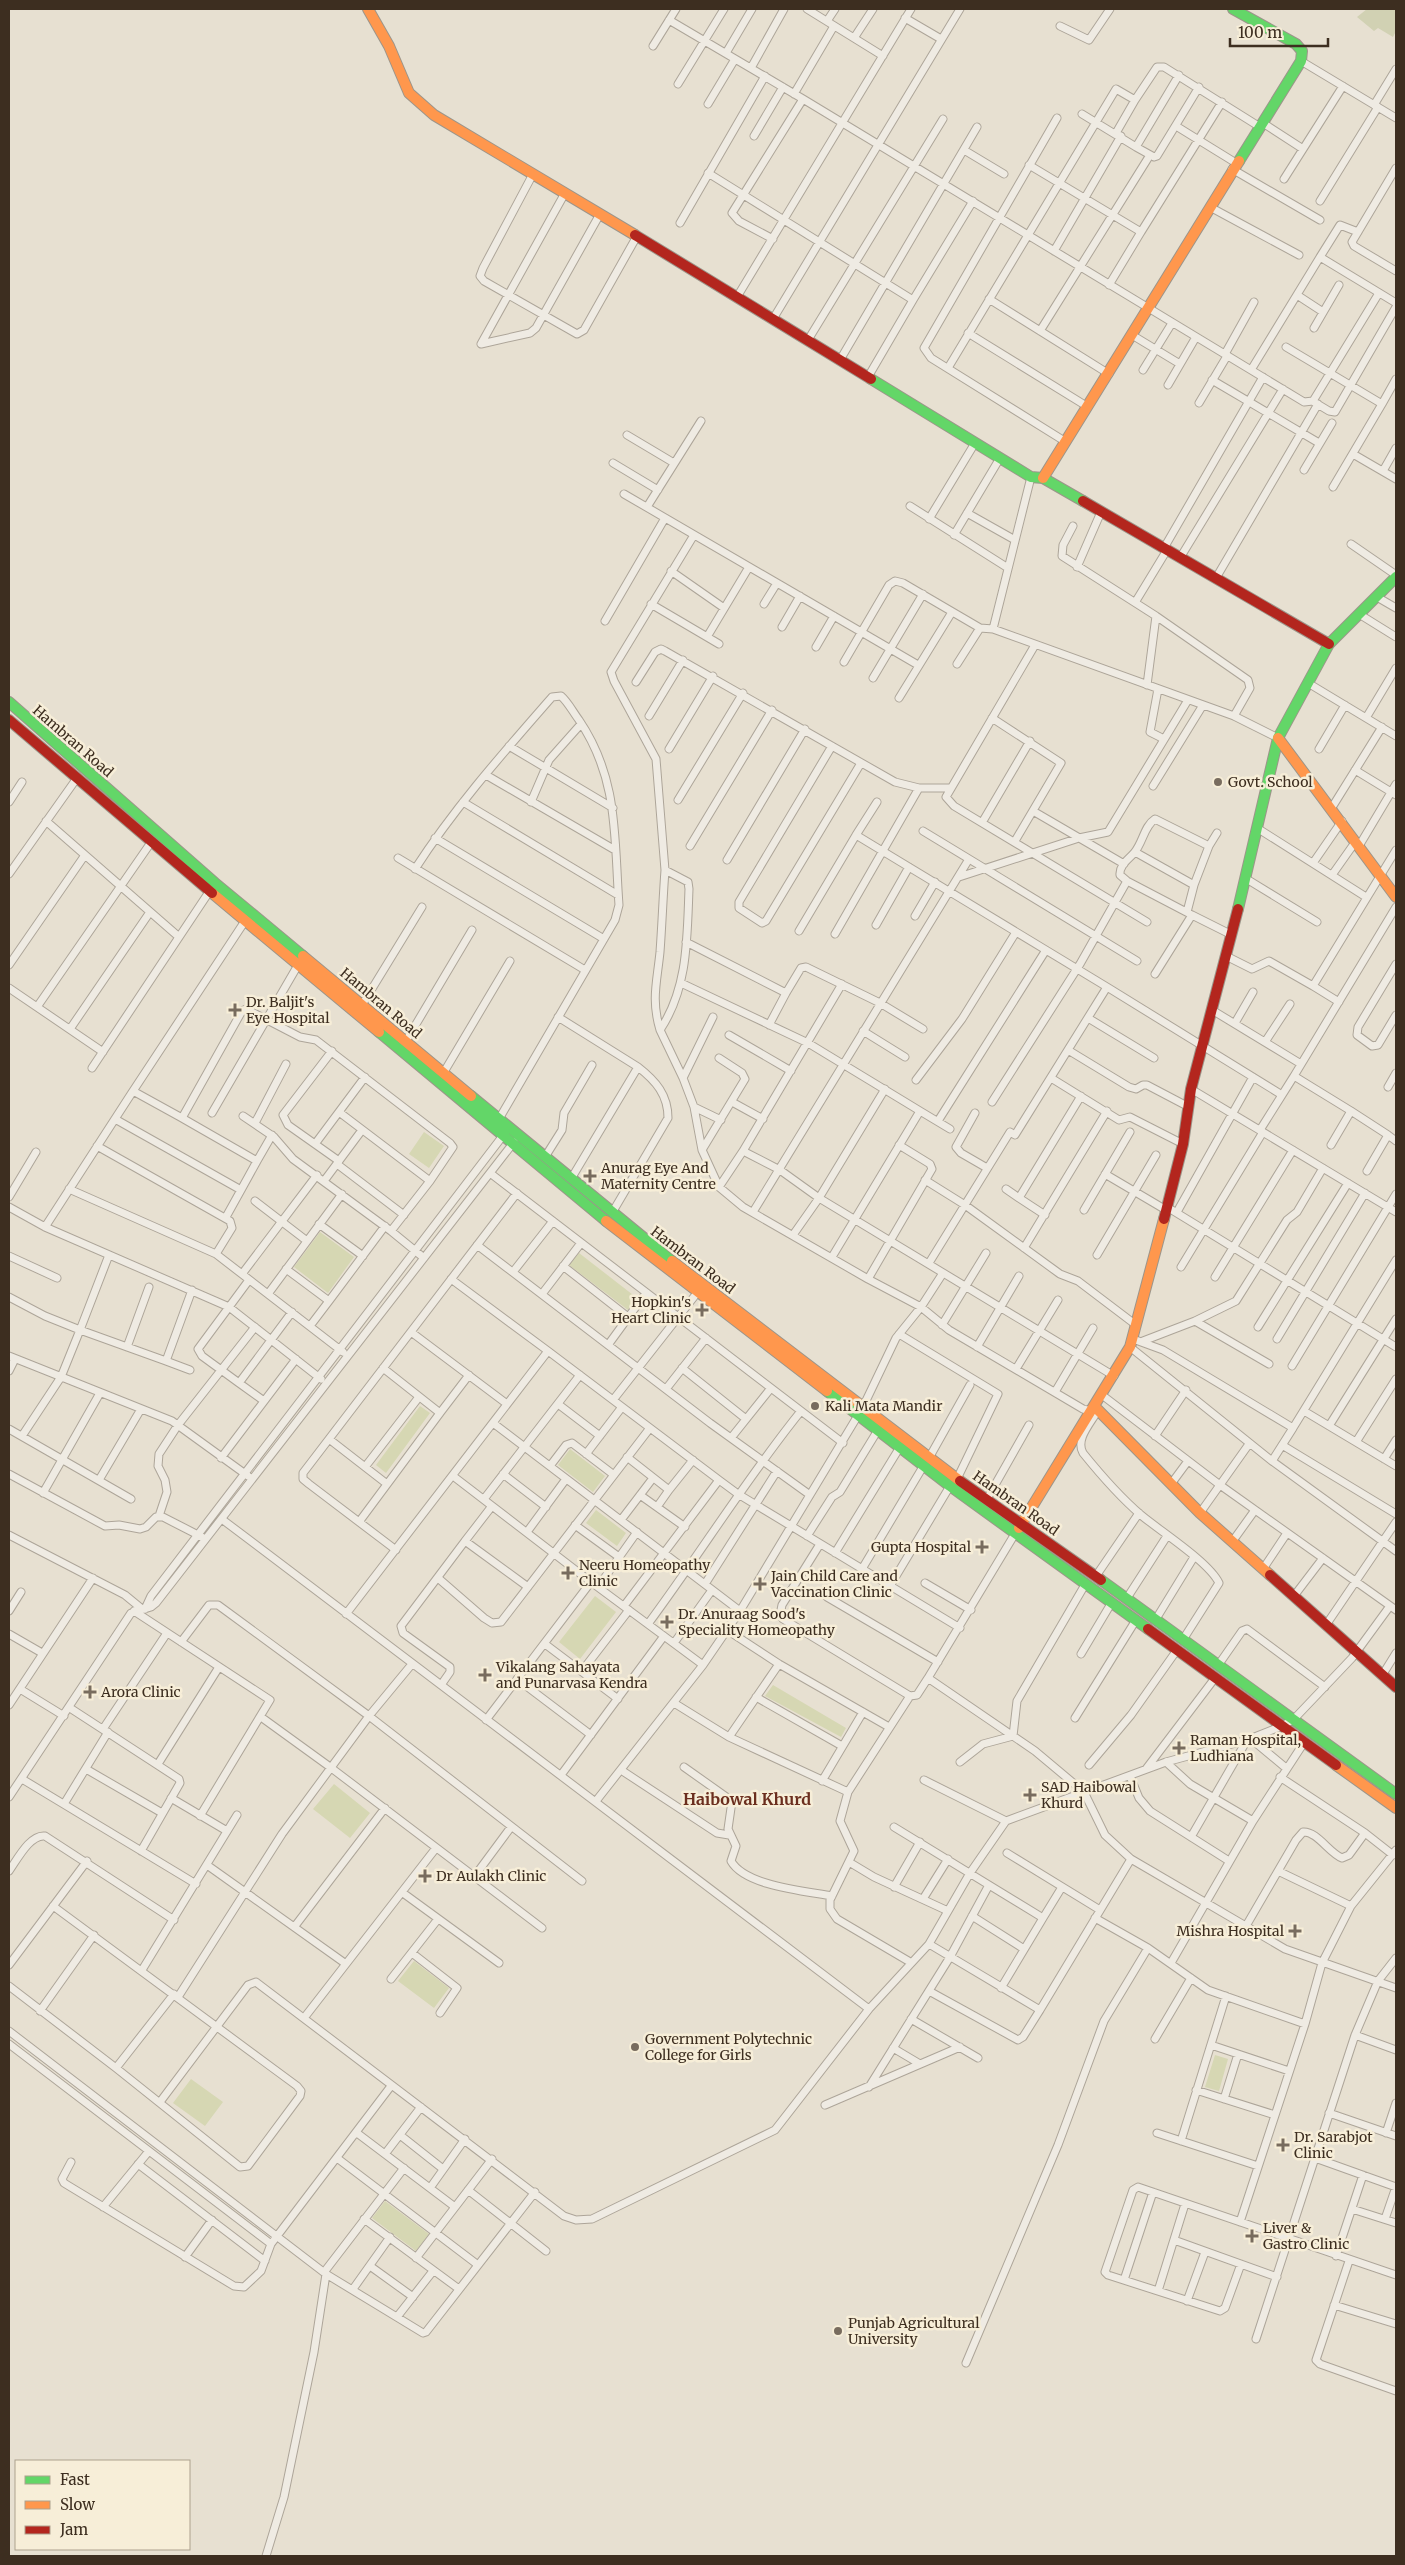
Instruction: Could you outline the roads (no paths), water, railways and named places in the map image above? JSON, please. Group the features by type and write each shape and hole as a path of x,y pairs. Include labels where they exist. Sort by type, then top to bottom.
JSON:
{"main road":[{"path":"368,9 389,46 413,98 434,115 637,236 1031,477 1042,478 1329,644"},
{"path":"1042,478 1109,374 1234,166 1262,125 1301,61 1302,51 1296,44 1233,9"},
{"path":"1019,1528 1077,1440 1135,1342 1136,1325 1183,1144 1187,1106 1191,1089 1232,935 1278,738 1329,644 1396,576"},
{"name":"Hambran Road","path":"9,702 213,888 245,921 286,948 298,965 502,1137 697,1292 861,1411 878,1430 900,1447 927,1462"},
{"name":"Hambran Road","path":"9,720 152,842 213,888 286,948 362,1005 612,1213 861,1411 954,1482 1019,1528 1096,1576 1184,1638 1396,1794"},
{"path":"1278,738 1342,821 1396,897"},
{"path":"1092,1413 1171,1484 1200,1514 1326,1624 1355,1654 1396,1687"},
{"name":"Hambran Road","path":"954,1482 987,1499 1086,1583 1396,1808"}],"street":[{"path":"654,46 676,9"},
{"path":"678,84 724,9"},
{"path":"726,53 752,9"},
{"path":"751,68 784,9"},
{"path":"807,9 883,56"},
{"path":"794,94 831,24 835,9"},
{"path":"854,38 872,9"},
{"path":"737,297 911,9"},
{"path":"773,319 960,9"},
{"path":"1060,26 1089,40 1110,9"},
{"path":"905,18 941,39"},
{"path":"669,20 1307,403 1316,403 1335,412 1396,307"},
{"path":"708,104 736,59"},
{"path":"1301,61 1396,118"},
{"path":"1054,251 1119,135 1135,100 1159,66 1179,75 1303,149"},
{"path":"1320,200 1396,70"},
{"path":"1136,147 1179,75"},
{"path":"680,222 765,76"},
{"path":"1284,179 1343,86"},
{"path":"754,136 783,87"},
{"path":"1082,114 1150,155 1157,156 1199,87"},
{"path":"948,368 1058,182 1116,89 1135,100"},
{"path":"773,239 733,216 733,211 803,99"},
{"path":"1110,285 1222,102"},
{"path":"1057,118 925,345 927,355 1066,442"},
{"path":"808,340 856,265 942,119"},
{"path":"1176,126 1199,140 1234,166 1320,220"},
{"path":"840,360 978,127"},
{"path":"964,150 1004,174"},
{"path":"1040,331 1150,155"},
{"path":"1029,165 1141,232"},
{"path":"1396,168 1352,240 1354,246 1396,271"},
{"path":"708,173 912,300"},
{"path":"533,174 480,276 484,281 544,314 572,333 580,332 637,236"},
{"path":"1388,182 1396,187"},
{"path":"565,193 481,344 530,333 544,314 600,214"},
{"path":"868,377 912,300 973,201"},
{"path":"1210,206 1299,255"},
{"path":"1252,370 1340,225 1358,232"},
{"path":"1320,258 1396,303"},
{"path":"1314,328 1339,285"},
{"path":"1216,578 1301,432 1331,373 1379,293"},
{"path":"1297,295 1323,312"},
{"path":"988,299 1109,374"},
{"path":"1199,403 1254,302"},
{"path":"1143,370 1172,323"},
{"path":"968,333 1088,407"},
{"path":"1132,335 1180,364"},
{"path":"1168,385 1196,337"},
{"path":"1286,347 1382,404"},
{"path":"1136,601 1263,377"},
{"path":"1333,487 1396,379"},
{"path":"1212,380 1319,444"},
{"path":"1180,558 1283,389"},
{"path":"647,507 701,421"},
{"path":"1304,470 1332,423"},
{"path":"627,435 674,463"},
{"path":"929,519 974,442"},
{"path":"1383,471 1396,448"},
{"path":"1353,454 1396,479"},
{"path":"954,535 1000,458"},
{"path":"613,463 658,490"},
{"path":"993,629 1031,477"},
{"path":"624,494 918,665"},
{"path":"910,506 1008,568"},
{"path":"1077,567 1101,512"},
{"path":"967,513 1015,540"},
{"path":"605,621 665,518"},
{"path":"1073,526 1060,552 1064,558 1136,601 1248,680 1250,688 1234,716"},
{"path":"694,534 611,672 656,759 665,870 660,953 654,991 654,1007 660,1030 683,1078 694,1107 702,1150 719,1187 727,1196 919,1309 977,1347 1092,1413"},
{"path":"1351,544 1396,576"},
{"path":"707,637 749,567"},
{"path":"671,571 724,608"},
{"path":"844,662 892,582 903,583 980,628 993,629 1234,716 1278,738"},
{"path":"764,604 777,583"},
{"path":"873,678 923,594"},
{"path":"782,627 800,596"},
{"path":"1377,597 1396,608"},
{"path":"651,604 719,644"},
{"path":"898,698 952,612"},
{"path":"1359,614 1396,637"},
{"path":"816,647 834,616"},
{"path":"1147,685 1156,616"},
{"path":"957,664 980,628"},
{"path":"1035,645 950,788 947,800 1147,922"},
{"path":"636,682 658,650 665,651 713,676 896,782 919,788 950,788"},
{"path":"649,716 683,660"},
{"path":"1366,718 1396,668"},
{"path":"669,749 713,676"},
{"path":"1308,683 1396,736"},
{"path":"1158,689 1150,732 1164,739"},
{"path":"678,800 742,693"},
{"path":"416,868 435,838 509,746 555,695 564,699 591,737 606,777 613,808 619,905 604,939 499,1119"},
{"path":"959,877 1032,852 1079,838 1108,832 1188,700"},
{"path":"1153,786 1203,705"},
{"path":"1319,749 1345,705"},
{"path":"690,846 772,710"},
{"path":"992,718 1061,763 1015,841"},
{"path":"531,802 544,768 581,724"},
{"path":"1331,809 1382,727"},
{"path":"727,860 805,729"},
{"path":"983,821 1030,741"},
{"path":"509,746 613,808"},
{"path":"832,746 739,902 739,908 762,923 766,921 861,763"},
{"path":"1355,770 1394,794"},
{"path":"486,775 615,850"},
{"path":"9,874 77,778"},
{"path":"9,802 22,782"},
{"path":"1332,875 1394,794 1396,784"},
{"path":"835,934 884,852 919,788"},
{"path":"463,802 618,896"},
{"path":"799,931 877,802"},
{"path":"1034,811 1124,864"},
{"path":"1210,846 1155,819 1135,852 1124,864 1120,873 1128,881 1232,935"},
{"path":"46,821 179,937"},
{"path":"1313,863 1342,821"},
{"path":"1257,828 1366,897"},
{"path":"923,831 1136,961"},
{"path":"1155,974 1190,913 1194,885 1217,833"},
{"path":"856,835 1282,1095"},
{"path":"435,838 604,939"},
{"path":"37,1007 152,842"},
{"path":"1313,986 1396,850"},
{"path":"1135,852 1194,885"},
{"path":"9,965 85,855"},
{"path":"398,858 585,970"},
{"path":"753,1212 969,859"},
{"path":"876,925 909,867"},
{"path":"660,1030 675,1004 681,982 686,942 689,885 678,876 665,870"},
{"path":"1245,878 1317,922"},
{"path":"992,1102 1077,969 1128,881"},
{"path":"915,916 935,882"},
{"path":"92,1068 213,888"},
{"path":"1181,1267 1396,907"},
{"path":"362,1005 422,908"},
{"path":"70,1029 150,912"},
{"path":"45,1227 245,921"},
{"path":"406,1041 472,930"},
{"path":"916,1080 962,1019 1016,932"},
{"path":"686,942 786,994"},
{"path":"938,1121 1046,950"},
{"path":"1226,956 1252,969 1269,960 1339,1002"},
{"path":"444,1072 510,960"},
{"path":"1396,964 1358,1027 1357,1035 1375,1047 1396,1015"},
{"path":"212,1113 298,965"},
{"path":"769,1025 797,973 804,967 880,1003 923,1029"},
{"path":"681,982 808,1043 950,1129"},
{"path":"719,1187 763,1119 842,984"},
{"path":"929,1263 1010,1132 1015,1135 1107,987"},
{"path":"9,988 103,1052"},
{"path":"1235,1023 1253,992"},
{"path":"1265,1042 1290,1004"},
{"path":"182,1118 242,1011 249,1009 300,1037 316,1040 452,1145 452,1151 430,1182 404,1215 363,1256 310,1326"},
{"path":"1212,1010 1301,1064"},
{"path":"558,1017 638,1068 659,1086 668,1108 668,1118 612,1213"},
{"path":"683,1078 713,1017"},
{"path":"1088,1018 1154,1058"},
{"path":"863,1031 905,1057"},
{"path":"729,1035 792,1071"},
{"path":"1068,1050 1129,1087 1136,1089 1143,1084 1147,1085 1187,1106"},
{"path":"332,1051 283,1115 288,1125 315,1144 404,1215"},
{"path":"702,1150 744,1083 744,1075 719,1058"},
{"path":"255,1123 286,1064"},
{"path":"545,1157 562,1130 564,1113 592,1065"},
{"path":"571,1179 638,1068"},
{"path":"1388,1087 1396,1073"},
{"path":"1294,1076 1396,1141"},
{"path":"315,1144 365,1077"},
{"path":"1051,1078 1120,1120 1130,1117 1183,1144"},
{"path":"1177,1212 1253,1078"},
{"path":"793,1235 819,1198 885,1089"},
{"path":"1191,1089 1396,1212"},
{"path":"133,1090 256,1161"},
{"path":"1019,1198 1081,1096"},
{"path":"732,1102 763,1119"},
{"path":"694,1107 721,1120"},
{"path":"832,1257 920,1111"},
{"path":"1024,1248 1106,1111"},
{"path":"1331,1145 1351,1111"},
{"path":"339,1112 430,1182"},
{"path":"975,1113 956,1147 961,1153 988,1168"},
{"path":"243,1116 272,1135 288,1154 424,1258"},
{"path":"115,1119 241,1190"},
{"path":"143,1609 510,1128"},
{"path":"324,1181 362,1130"},
{"path":"1084,1210 1130,1132"},
{"path":"226,1217 272,1135"},
{"path":"1367,1171 1388,1135"},
{"path":"9,1797 134,1611 156,1603 223,1520 347,1355 519,1136"},
{"path":"868,1279 932,1169 931,1166 899,1145"},
{"path":"97,1146 226,1217 231,1222 232,1228 216,1254"},
{"path":"1214,1277 1293,1150"},
{"path":"743,1151 780,1170 819,1198 1114,1376"},
{"path":"9,1197 36,1152"},
{"path":"1097,1255 1156,1155"},
{"path":"1135,1342 1195,1321 1236,1301 1286,1220 1297,1212 1323,1168"},
{"path":"490,1173 843,1443"},
{"path":"1105,1174 1166,1208 1177,1212 1396,1347"},
{"path":"242,1274 316,1175"},
{"path":"926,1180 965,1204 1062,1275 1078,1281 1136,1325"},
{"path":"1258,1327 1348,1183"},
{"path":"69,1189 216,1254 347,1355"},
{"path":"1006,1189 1045,1214"},
{"path":"1277,1339 1365,1193"},
{"path":"268,1294 342,1194"},
{"path":"396,1550 303,1479 306,1468 516,1194"},
{"path":"1292,1366 1396,1194"},
{"path":"255,1201 307,1241"},
{"path":"9,1207 45,1227 229,1306 326,1384"},
{"path":"513,1272 553,1221"},
{"path":"319,1224 363,1256"},
{"path":"542,1294 581,1243"},
{"path":"477,1245 810,1496"},
{"path":"942,1325 986,1253"},
{"path":"22,1436 60,1377 109,1255"},
{"path":"9,1256 56,1278"},
{"path":"1272,1461 1396,1260"},
{"path":"563,1266 628,1317"},
{"path":"286,1269 329,1301"},
{"path":"596,1801 703,1665 740,1611 843,1443 899,1334 919,1309 943,1273"},
{"path":"977,1347 1019,1276"},
{"path":"452,1278 738,1494 960,1628"},
{"path":"250,1280 198,1349 202,1356 264,1401"},
{"path":"128,1347 149,1287"},
{"path":"166,1361 192,1290"},
{"path":"612,1400 697,1292"},
{"path":"608,1344 646,1293"},
{"path":"9,1297 44,1316 190,1370"},
{"path":"1016,1369 1058,1300"},
{"path":"239,1383 292,1312"},
{"path":"1329,1426 1396,1319"},
{"path":"1195,1321 1269,1364"},
{"path":"9,1474 105,1526 119,1525 140,1529 159,1516 167,1492 157,1460 162,1448 255,1327"},
{"path":"1055,1392 1093,1328"},
{"path":"410,1332 507,1404"},
{"path":"890,1586 954,1482 998,1394 899,1334"},
{"path":"666,1389 706,1338"},
{"path":"1135,1342 1186,1390 1249,1444 1396,1550"},
{"path":"1135,1342 1163,1350 1293,1428"},
{"path":"346,1614 548,1351"},
{"path":"9,1371 12,1357 178,1425 252,1480"},
{"path":"221,1458 296,1359"},
{"path":"383,1368 440,1413"},
{"path":"682,1368 746,1419"},
{"path":"359,1522 469,1375"},
{"path":"484,1499 580,1375"},
{"path":"1356,1442 1396,1379"},
{"path":"862,1569 927,1462 970,1384"},
{"path":"731,1438 771,1388"},
{"path":"1155,1436 1186,1390"},
{"path":"43,1493 100,1394"},
{"path":"160,2102 248,1985 256,1982 391,2086 492,2159 564,2216 576,2220 586,2220 771,2133 784,2121 869,2009 928,1944 970,1872 1006,1821 1166,1762 1248,1739 1282,1726 1294,1719 1325,1687 1393,1608 1220,1485 1102,1395"},
{"path":"365,1467 419,1397"},
{"path":"558,1404 600,1436"},
{"path":"586,1454 622,1407"},
{"path":"99,1480 141,1409"},
{"path":"648,1624 687,1571 761,1460 800,1410"},
{"path":"1304,1411 1396,1466"},
{"path":"493,1423 740,1611"},
{"path":"987,1499 1029,1425"},
{"path":"438,1578 484,1618 496,1624 505,1618 650,1428"},
{"path":"9,1429 131,1499"},
{"path":"807,1536 832,1497 840,1492 878,1430"},
{"path":"329,1439 387,1484"},
{"path":"1077,1440 1083,1453 1140,1514 1213,1573 1219,1583 1184,1638"},
{"path":"1384,1459 1396,1440"},
{"path":"550,1466 568,1443 575,1444 614,1475"},
{"path":"1200,1514 1249,1444"},
{"path":"1282,1446 1396,1514"},
{"path":"835,1553 900,1447"},
{"path":"627,1457 670,1490"},
{"path":"657,1507 693,1460"},
{"path":"1171,1484 1188,1461"},
{"path":"705,1584 757,1506 777,1471"},
{"path":"503,1474 546,1506"},
{"path":"453,1476 703,1665"},
{"path":"621,1520 653,1478"},
{"path":"527,1532 566,1479"},
{"path":"582,1671 719,1480"},
{"path":"640,1495 685,1527"},
{"path":"441,1685 450,1672 450,1667 403,1633 400,1628 492,1506"},
{"path":"1232,1542 1255,1510"},
{"path":"1096,1576 1140,1514"},
{"path":"159,1516 168,1518 207,1540"},
{"path":"223,1520 869,2009"},
{"path":"1326,1624 1396,1522"},
{"path":"575,1525 619,1557"},
{"path":"820,1544 782,1606 780,1615 783,1619 910,1696 917,1695 960,1628 1019,1528"},
{"path":"486,1720 545,1644 619,1557 637,1532"},
{"path":"1263,1569 1287,1533"},
{"path":"9,1535 130,1598 143,1609"},
{"path":"1127,1598 1167,1536"},
{"path":"465,1541 528,1588"},
{"path":"1156,1619 1194,1557"},
{"path":"1294,1596 1322,1558"},
{"path":"9,1705 93,1578"},
{"path":"925,1583 970,1610"},
{"path":"1013,1736 1017,1701 1086,1583"},
{"path":"674,1643 712,1590"},
{"path":"9,1611 20,1592"},
{"path":"828,1597 938,1662"},
{"path":"1081,1654 1112,1602"},
{"path":"181,1642 209,1605 215,1604 369,1716 582,1881"},
{"path":"134,1611 269,1698 270,1703 200,1816"},
{"path":"1075,1718 1136,1620"},
{"path":"1219,1664 1242,1630 1247,1629 1325,1687"},
{"path":"726,1630 779,1664 888,1727"},
{"path":"64,1804 86,1769 106,1730 167,1633"},
{"path":"9,1634 42,1653"},
{"path":"561,1775 664,1636"},
{"path":"545,1644 618,1699"},
{"path":"1089,1765 1131,1715 1177,1650"},
{"path":"1382,1674 1396,1653"},
{"path":"116,2068 176,1995 282,1834 330,1767 412,1664"},
{"path":"729,1737 779,1664"},
{"path":"158,1764 219,1666"},
{"path":"928,1678 1035,1751 1084,1792 1105,1835 1131,1859 1285,1949 1322,1964 1396,1988"},
{"path":"1145,1770 1215,1678"},
{"path":"518,1680 591,1735"},
{"path":"20,1688 64,1716"},
{"path":"910,1696 888,1727 848,1792 840,1821 853,1847 850,1862 832,1896 830,1909 837,1919 910,1962"},
{"path":"756,1697 842,1746"},
{"path":"674,1702 729,1737 848,1792"},
{"path":"70,1708 179,1778 180,1783 141,1850"},
{"path":"822,1781 863,1712"},
{"path":"261,1717 385,1808 542,1928"},
{"path":"960,1762 983,1744 1013,1736"},
{"path":"1248,1739 1286,1768"},
{"path":"1191,1837 1248,1739"},
{"path":"1171,1963 1229,1860 1280,1777 1305,1741"},
{"path":"1166,1762 1180,1777 1253,1821"},
{"path":"684,1767 732,1800 728,1825 729,1835 736,1848 731,1862 744,1874 792,1889 832,1896"},
{"path":"86,1769 162,1813"},
{"path":"621,1770 717,1833 729,1835"},
{"path":"1130,1776 1139,1798 1150,1811 1229,1860"},
{"path":"1240,2222 1305,2024 1322,1964 1351,1906 1395,1853 1280,1777"},
{"path":"22,1779 196,1884"},
{"path":"924,1780 1006,1821"},
{"path":"171,1798 227,1831"},
{"path":"295,1926 385,1808"},
{"path":"142,1970 237,1815"},
{"path":"474,1877 511,1827"},
{"path":"894,1827 1043,1918"},
{"path":"1246,1926 1303,1832 1310,1833 1342,1858 1349,1855 1365,1833"},
{"path":"9,1871 32,1840 40,1835 50,1838 174,1920"},
{"path":"894,1886 920,1842"},
{"path":"304,2018 403,1893 436,1848"},
{"path":"1007,1853 1100,1910"},
{"path":"924,1899 948,1859"},
{"path":"929,1990 1018,2040 1023,2037 1131,1859"},
{"path":"9,1965 87,1862"},
{"path":"850,1862 874,1878 948,1911"},
{"path":"207,1865 346,1964"},
{"path":"1278,1871 1351,1906"},
{"path":"868,2087 950,1956 989,1884"},
{"path":"1001,1988 1062,1887"},
{"path":"403,1893 499,1963"},
{"path":"9,1986 243,2168 248,2166 300,2096 301,2091 218,2027 53,1906"},
{"path":"972,1916 1024,1949"},
{"path":"1095,1918 1148,1948 1208,1990 1305,2024"},
{"path":"391,1979 438,1919"},
{"path":"40,2010 94,1935"},
{"path":"928,1944 1040,2010"},
{"path":"966,2364 1058,2145 1104,2021 1148,1948"},
{"path":"412,1953 456,1988 440,2013"},
{"path":"1256,2339 1355,2035 1378,1981 1396,1958"},
{"path":"1156,2039 1191,1978"},
{"path":"1181,2141 1226,1996"},
{"path":"911,2019 978,2058"},
{"path":"9,2031 277,2237 326,2272 425,2333 535,2192"},
{"path":"1355,2035 1396,2050"},
{"path":"9,2044 271,2244"},
{"path":"1210,2044 1289,2071"},
{"path":"825,2105 960,2047"},
{"path":"893,2048 920,2064"},
{"path":"1224,2099 1238,2054"},
{"path":"71,2162 62,2181 185,2257 240,2288 252,2282 265,2261 271,2244 391,2086"},
{"path":"1196,2090 1275,2115"},
{"path":"1386,2132 1396,2103"},
{"path":"386,2154 421,2107"},
{"path":"1329,2113 1396,2136"},
{"path":"357,2132 455,2207"},
{"path":"1157,2133 1258,2166"},
{"path":"400,2135 443,2170"},
{"path":"430,2188 465,2140"},
{"path":"103,2207 149,2150"},
{"path":"337,2158 478,2265"},
{"path":"1315,2158 1396,2187 1385,2219"},
{"path":"416,2258 492,2159"},
{"path":"138,2164 265,2261"},
{"path":"266,2556 284,2497 314,2352 326,2272 404,2168"},
{"path":"1336,2256 1363,2175"},
{"path":"1241,2264 1224,2310 1217,2311 1108,2275 1106,2272 1134,2188 1138,2187 1350,2261 1396,2275"},
{"path":"468,2190 546,2251"},
{"path":"1124,2280 1153,2192"},
{"path":"1158,2291 1185,2204"},
{"path":"1352,2209 1396,2223"},
{"path":"364,2219 459,2289"},
{"path":"185,2257 212,2220"},
{"path":"353,2288 390,2237"},
{"path":"1174,2240 1277,2277"},
{"path":"1187,2301 1205,2252"},
{"path":"1350,2261 1316,2360 1320,2364 1396,2391"},
{"path":"370,2266 413,2297"},
{"path":"398,2317 434,2271"},
{"path":"1334,2305 1396,2324"}],"place":[{"name":"Govt. School","path":"1218,782"},
{"name":"Dr. Baljit's Eye Hospital","path":"235,1010"},
{"name":"Anurag Eye And Maternity Centre","path":"590,1176"},
{"name":"Hopkin's Heart Clinic","path":"702,1310"},
{"name":"Kali Mata Mandir","path":"815,1406"},
{"name":"Gupta Hospital","path":"982,1547"},
{"name":"Neeru Homeopathy Clinic","path":"568,1573"},
{"name":"Jain Child Care and Vaccination Clinic","path":"760,1584"},
{"name":"Dr. Anuraag Sood's Speciality Homeopathy","path":"667,1622"},
{"name":"Vikalang Sahayata and Punarvasa Kendra","path":"485,1675"},
{"name":"Arora Clinic","path":"90,1692"},
{"name":"Raman Hospital, Ludhiana","path":"1179,1748"},
{"name":"SAD Haibowal Khurd","path":"1030,1795"},
{"name":"Dr Aulakh Clinic","path":"425,1876"},
{"name":"Mishra Hospital","path":"1295,1931"},
{"name":"Government Polytechnic College for Girls","path":"635,2047"},
{"name":"Dr. Sarabjot Clinic","path":"1283,2145"},
{"name":"Liver & Gastro Clinic","path":"1252,2236"},
{"name":"Punjab Agricultural University","path":"838,2331"}],"district":[{"name":"Haibowal Khurd","path":"747,1799"}]}
